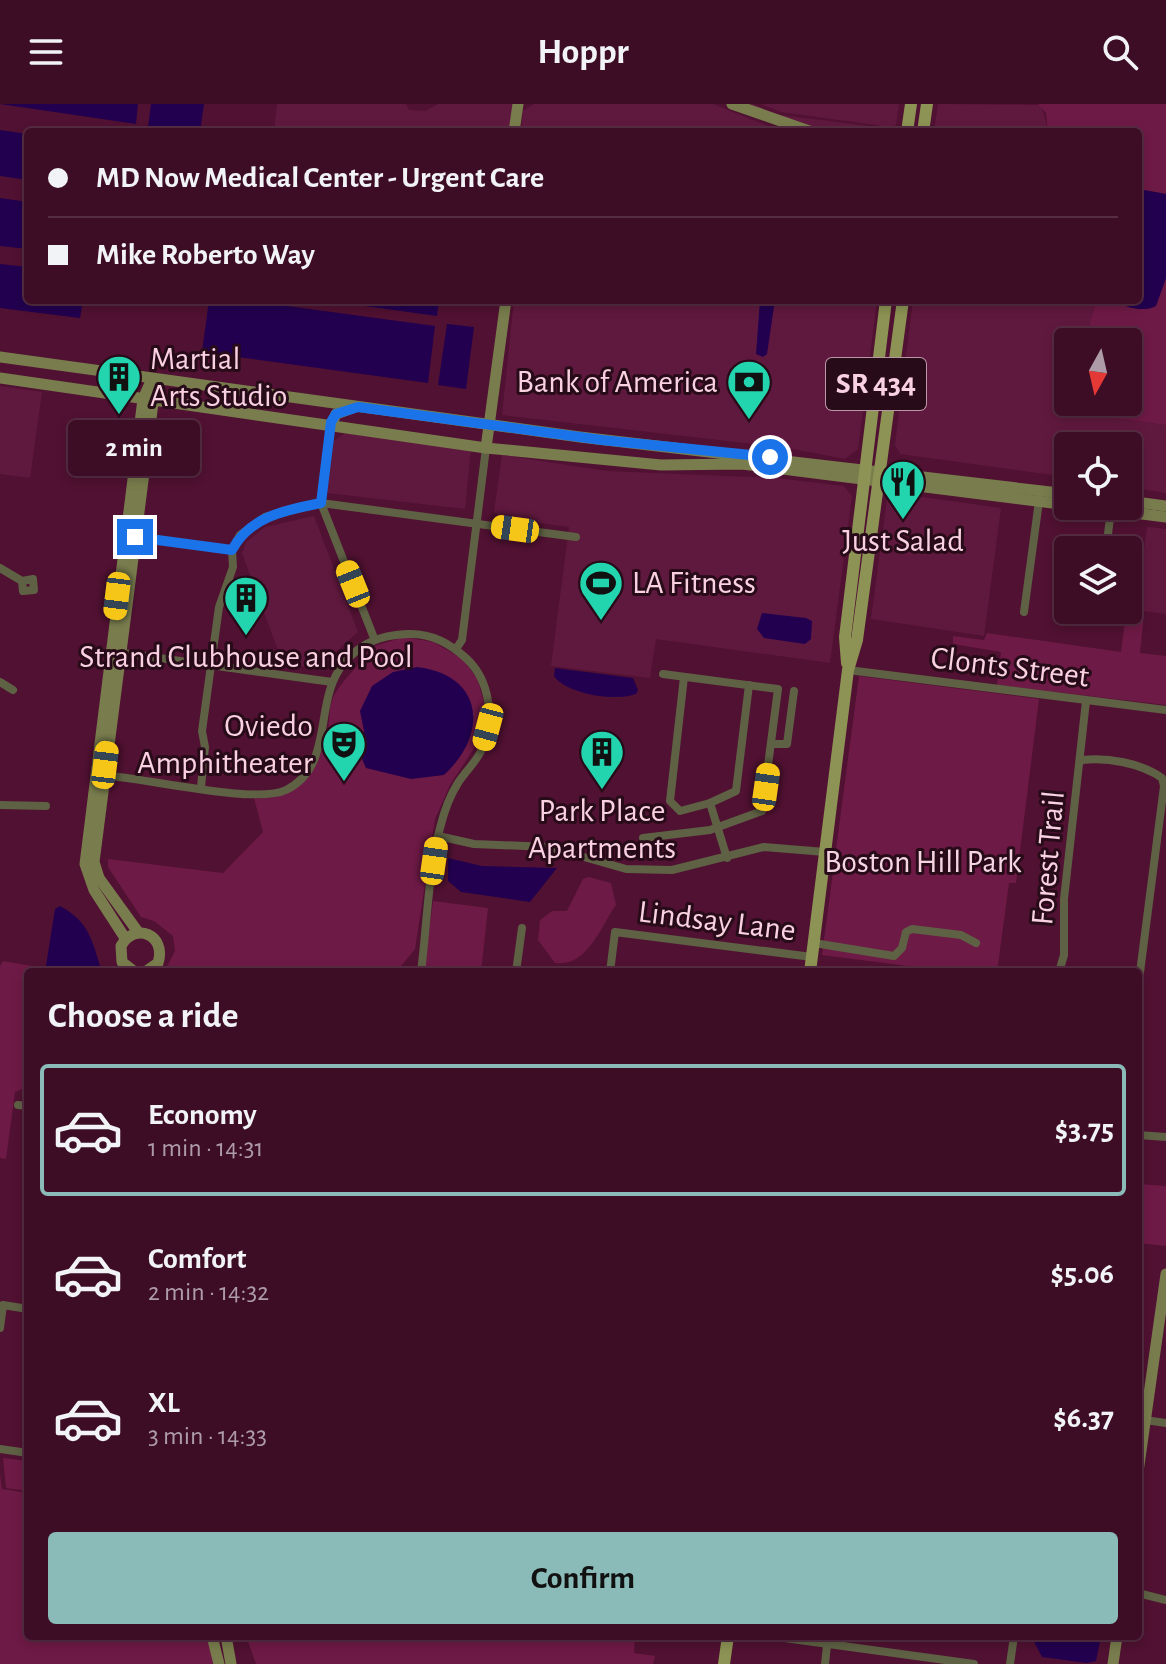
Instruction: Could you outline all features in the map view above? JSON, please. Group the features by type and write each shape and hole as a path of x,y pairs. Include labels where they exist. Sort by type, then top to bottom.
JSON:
{"main road":[{"path":"908,128 911,104"},
{"path":"924,128 927,104"},
{"name":"SR 434","path":"872,475 886,304"},
{"name":"SR 434","path":"811,968 848,670 845,637 900,304"},
{"path":"724,1664 727,1640"}],"street":[{"path":"515,128 518,104"},
{"path":"732,104 801,128"},
{"path":"456,649 462,640 505,304"},
{"path":"0,357 872,475 1054,503"},
{"path":"0,378 486,448 667,465 742,464 1054,492"},
{"path":"125,938 94,890 85,864 100,775 152,379"},
{"path":"358,407 336,414 331,426 321,503 374,638"},
{"path":"1035,500 1054,498"},
{"path":"1024,612 1035,500"},
{"path":"201,787 205,747 202,731 221,595 233,567 232,550 240,535 265,517 321,503 576,537"},
{"path":"1142,503 1163,506"},
{"path":"1142,511 1163,506"},
{"path":"1142,514 1166,517"},
{"path":"130,536 232,550"},
{"path":"0,568 22,581"},
{"path":"100,775 267,794 285,790 301,780 315,761 332,682 346,660 374,638 414,634 456,649 485,681 488,727 482,750 445,807 438,836 422,968"},
{"path":"115,652 332,682"},
{"name":"Clonts Street","path":"848,670 1166,710"},
{"path":"643,838 678,837 717,828 762,811 778,689 663,674"},
{"path":"684,677 670,801 680,811 710,803 736,791 749,685"},
{"path":"0,682 13,690"},
{"path":"771,744 787,744 794,691"},
{"name":"Forest Trail","path":"1060,968 1065,938 1064,899 1082,760 1086,701"},
{"path":"1082,760 1094,759 1140,767 1162,778 1164,786 1141,968"},
{"path":"100,775 94,862 99,878 138,932"},
{"path":"710,803 727,858"},
{"path":"0,805 46,806"},
{"path":"438,836 474,844 549,847 626,869 672,870 764,847 825,852"},
{"path":"517,968 522,928"},
{"path":"814,943 894,956 902,948 906,932 912,929 961,935 976,943"},
{"path":"129,968 122,962 120,954 125,938 138,932 149,933 160,946 158,963 151,968"},
{"name":"Lindsay Lane","path":"610,968 615,932 812,957"},
{"path":"18,1105 24,1106"},
{"path":"1142,1135 1166,1137"},
{"path":"1166,1274 1142,1419 1166,1423"},
{"path":"0,1328 3,1305 24,1308"},
{"path":"0,1449 24,1452"},
{"path":"1142,1594 1166,1600"},
{"path":"213,1640 219,1664"},
{"path":"227,1640 231,1664"},
{"path":"825,1664 828,1640 974,1664"},
{"path":"1010,1664 1013,1640"},
{"path":"1113,1664 1116,1640"}],"shaded area":[{"path":"0,104 138,104 136,124"},
{"path":"151,104 204,104 201,128 148,127"},
{"path":"277,104 406,104 409,110 425,111 438,104 515,104 512,128 274,128"},
{"path":"534,104 713,104 773,128 521,128 523,111"},
{"path":"742,104 752,104 780,115 886,128 809,128"},
{"path":"761,104 899,104 896,125 890,127 781,112"},
{"path":"938,104 1041,105 1048,128 935,128"},
{"path":"0,130 24,133 24,179 0,176"},
{"path":"1142,190 1166,194 1166,278 1156,306 1145,309 1121,304 1142,304"},
{"path":"0,198 24,201 24,249 0,246"},
{"path":"0,264 24,267 24,304 82,304 80,318 0,308"},
{"path":"208,304 273,304 435,326 428,383 202,352"},
{"path":"350,304 438,304 437,316"},
{"path":"514,304 876,304 858,449 845,459 788,448 502,415"},
{"path":"760,304 774,304 767,354 763,357 756,354"},
{"path":"913,304 1095,304 1089,328 1054,328 1054,416 1103,416 1166,425 1166,493 1142,489 1142,432 1054,432 1054,475 900,454 895,445"},
{"path":"447,324 474,327 466,389 438,385"},
{"path":"0,386 42,392 30,478 0,474"},
{"path":"345,433 471,449 465,509 327,493 334,441"},
{"path":"502,455 607,471 777,478 844,486 852,496 830,663 656,639 650,678 551,666 569,527 502,518 494,512"},
{"path":"894,493 1001,508 984,636 871,619 887,499"},
{"path":"314,516 358,632 331,656 323,669 283,664 242,553 246,542 265,527"},
{"path":"1147,527 1166,529 1166,614 1142,611 1142,565"},
{"path":"762,613 812,621 811,639 805,644 764,638 757,629"},
{"path":"417,667 439,672 456,681 467,694 473,725 468,742 459,759 444,775 411,779 366,768 358,750 364,731 360,711 372,686 393,672"},
{"path":"555,668 633,678 638,690 636,694 616,697 580,692 560,682 554,676"},
{"path":"448,858 482,866 557,868 530,902 461,892 448,881"},
{"path":"60,906 84,926 101,968 46,968 55,909"},
{"path":"1033,1640 1100,1640 1096,1661 1087,1663 1042,1657"}],"green space":[{"path":"1038,104 1166,104 1166,194 1142,190 1142,128 1048,128 1046,113"},
{"path":"1166,278 1166,425 1102,416 1142,416 1142,328 1089,328 1095,304 1156,306"},
{"path":"1144,614 1140,653 1166,656 1166,705 997,685 1001,652 953,644 953,636 984,640 987,633 1121,652 1125,624 1142,624"},
{"path":"404,637 433,642 463,659 478,680 485,707 478,742 450,785 435,819 415,949 399,968 166,968 175,951 173,936 154,921 141,917 108,867 108,859 223,873 263,832 254,798 282,795 302,782 310,772 327,736 333,698 368,648"},
{"name":"Boston Hill Park","path":"859,676 1039,699 1016,883 1009,883 998,968 923,968 822,955"},
{"path":"589,877 611,883 616,905 585,952 566,963 555,963 538,940 540,920 552,911 567,911 583,879"},
{"path":"433,901 488,908 481,968 425,968"},
{"path":"3,961 32,966 24,968 24,1076 22,1089 15,1092 6,1159 0,1158 0,966"},
{"path":"1142,1184 1166,1186 1166,1246 1142,1243"},
{"path":"3,1458 24,1461 24,1490 6,1488"},
{"path":"0,1474 2,1489 24,1492 24,1640 210,1640 213,1664 0,1664"},
{"path":"247,1640 635,1640 634,1653 655,1656 653,1664 256,1664"}],"place":[{"name":"Martial Arts Studio","path":"119,416"},
{"name":"Bank of America","path":"749,421"},
{"name":"Just Salad","path":"903,521"},
{"name":"LA Fitness","path":"601,622"},
{"name":"Strand Clubhouse and Pool","path":"246,637"},
{"name":"Oviedo Amphitheater","path":"344,783"},
{"name":"Park Place Apartments","path":"602,791"}],"route":[{"path":"135,537 232,550 240,535 265,517 321,503 331,422 336,414 358,407 602,440 770,457"}]}
